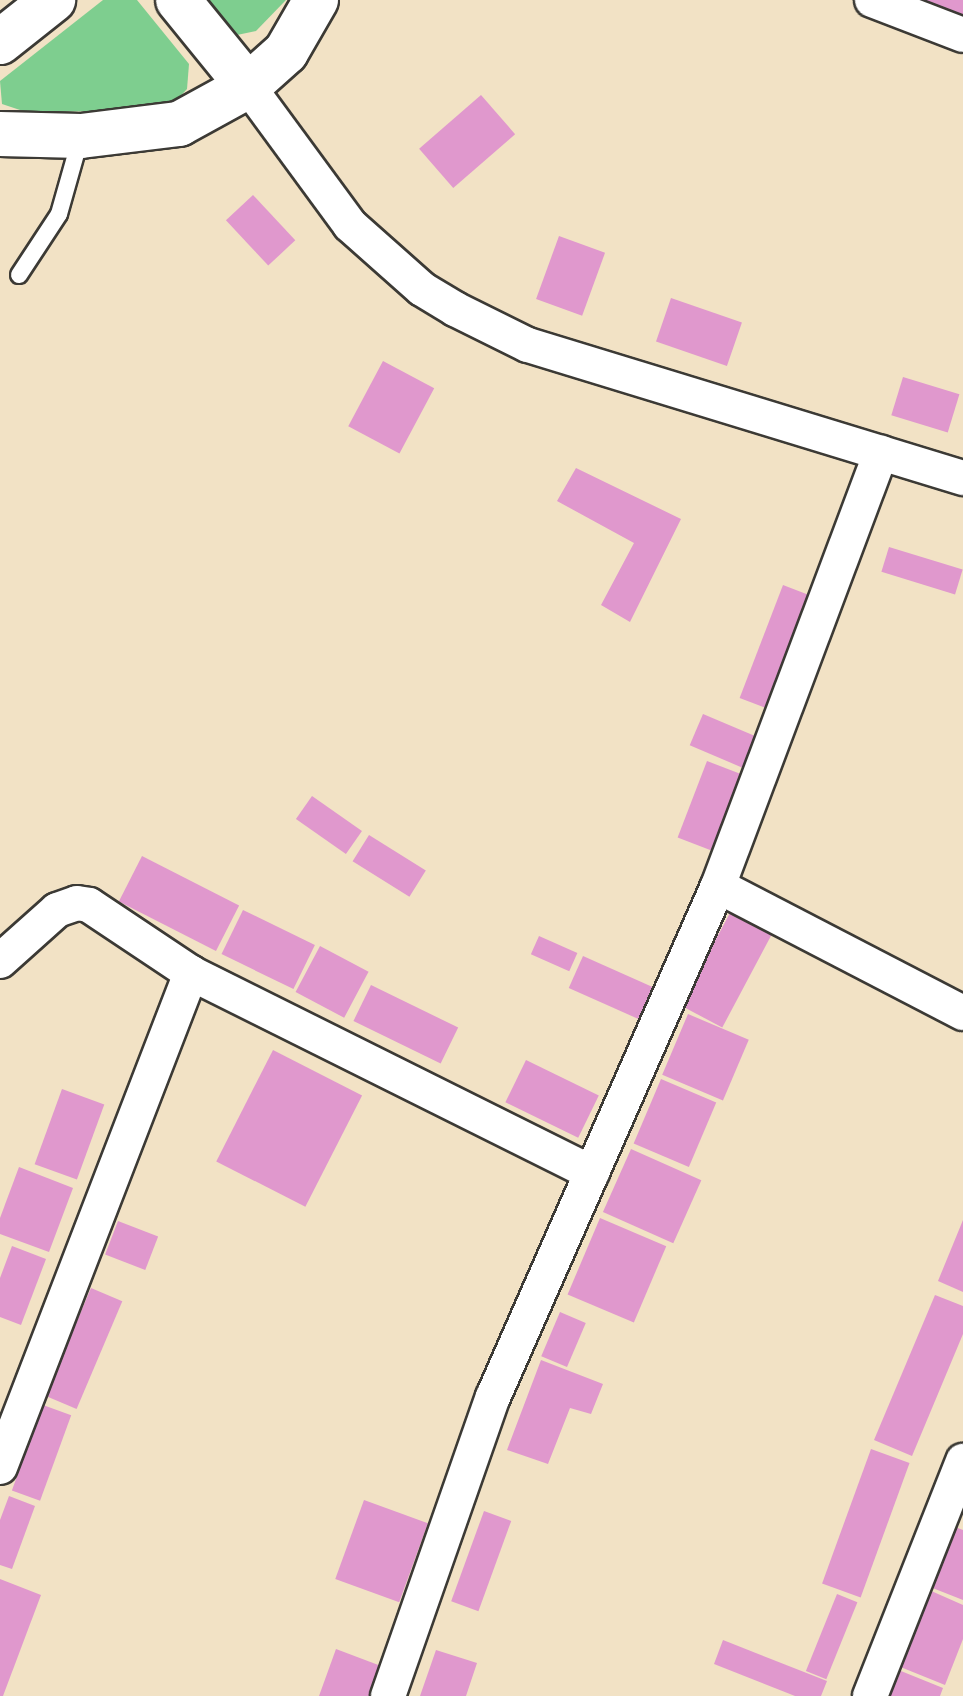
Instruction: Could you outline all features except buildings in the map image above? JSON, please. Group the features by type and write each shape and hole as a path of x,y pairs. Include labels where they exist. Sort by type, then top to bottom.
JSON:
{"main road":[{"path":"0,42 53,0"},
{"path":"178,0 248,86"},
{"path":"0,134 81,136 179,124 248,86 286,52 316,0"}],"street":[{"path":"872,0 963,35"},
{"path":"248,86 350,225 422,289 455,309 528,345 963,478"},
{"path":"388,1696 493,1397 718,886 881,453"},
{"path":"718,886 963,1013"},
{"path":"0,961 57,910 77,903 89,905 191,973 592,1173"},
{"path":"0,1467 191,973"},
{"path":"870,1696 963,1461"}],"lane":[{"path":"19,275 59,214 81,136"}],"green space":[{"path":"103,0 137,0 189,64 187,89 175,102 113,111 26,112 2,104 0,81"},
{"path":"201,0 286,0 256,31 237,35 218,26"}]}
